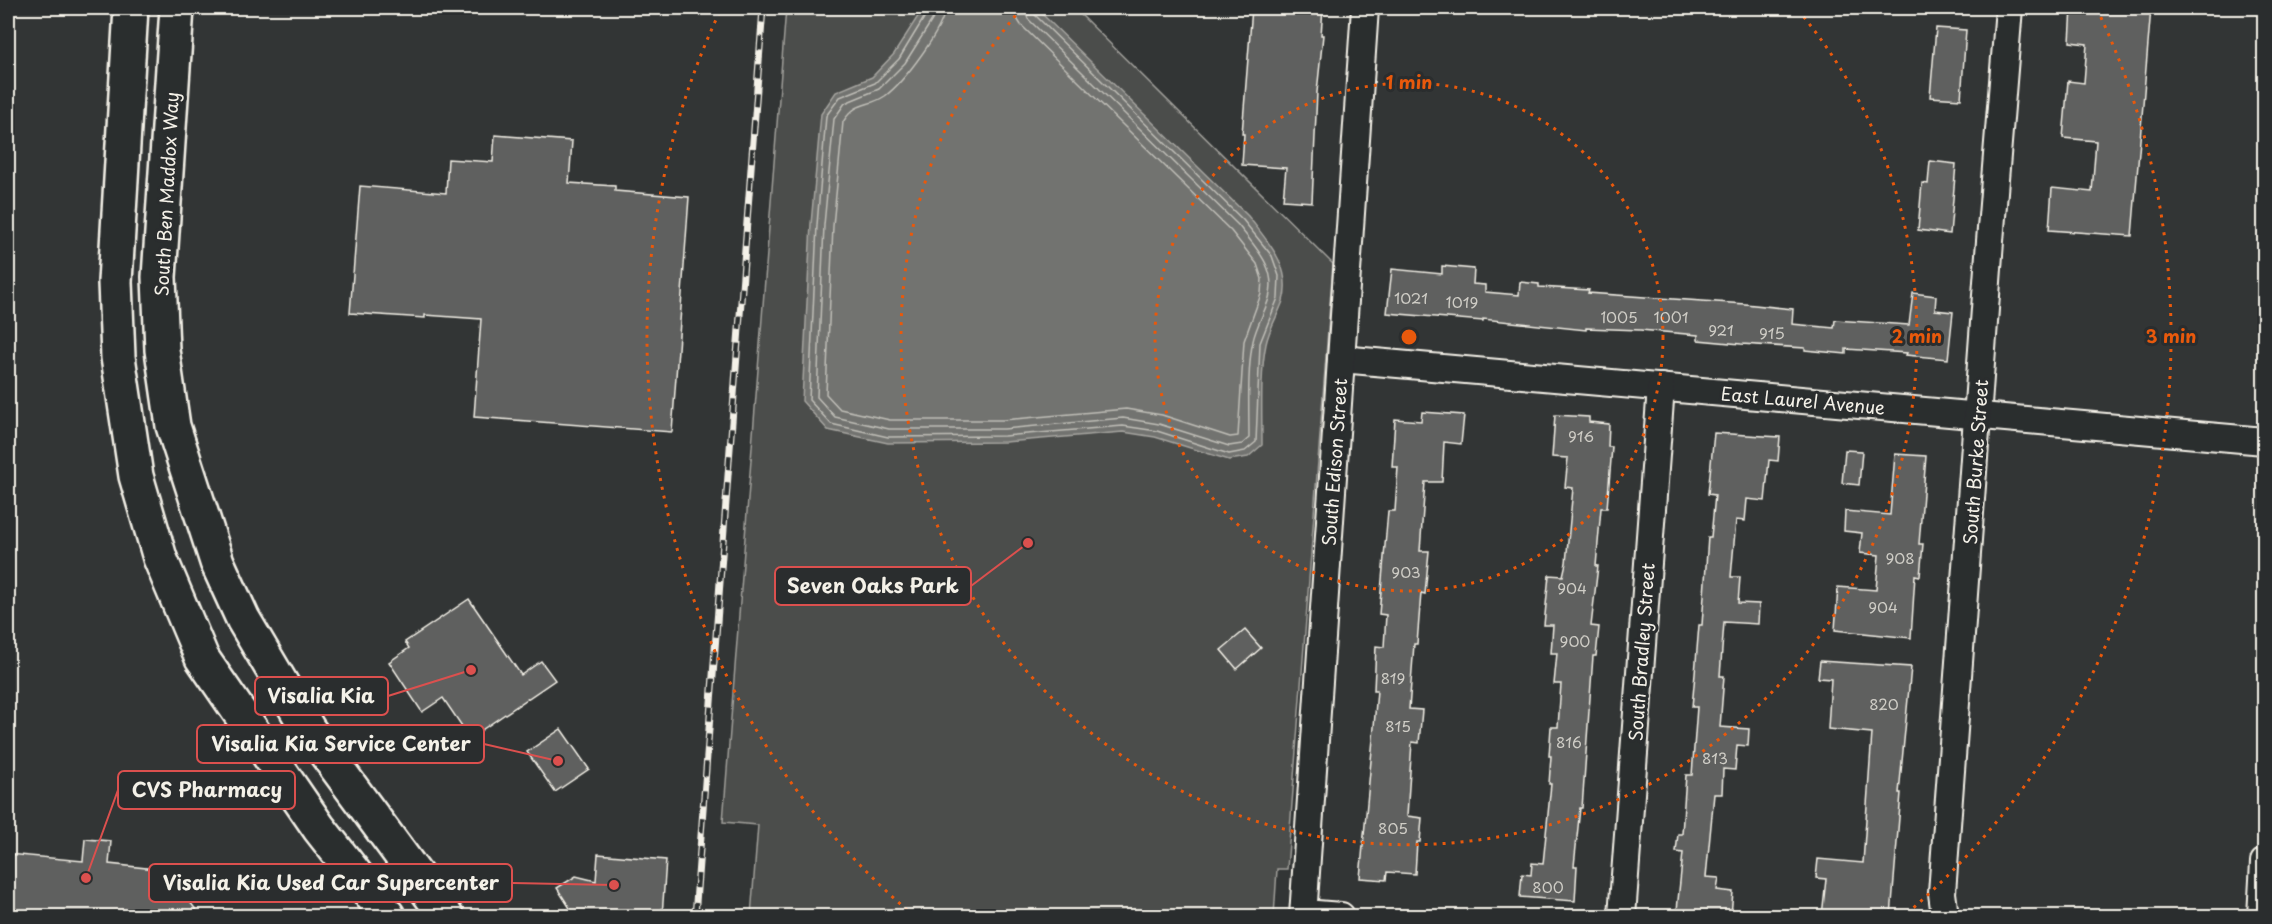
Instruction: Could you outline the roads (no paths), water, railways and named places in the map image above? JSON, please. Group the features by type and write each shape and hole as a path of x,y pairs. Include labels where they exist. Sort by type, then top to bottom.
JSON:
{"main road":[{"path":"131,8 115,282 118,357 136,476 160,558 202,658 319,828 388,916"},
{"name":"South Ben Maddox Way","path":"177,8 159,278 162,350 173,426 217,562 243,619 308,729 446,916"},
{"path":"120,166 137,176 140,190 137,258 138,309 146,397 155,413 173,426"}],"street":[{"name":"South Edison Street","path":"1304,915 1365,8"},
{"name":"South Burke Street","path":"1945,916 1942,893 2009,8"},
{"name":"East Laurel Avenue","path":"1341,359 2265,441"},
{"name":"South Bradley Street","path":"1622,916 1661,387"},
{"path":"2260,916 2265,862"},
{"path":"1304,915 1341,916"}],"water":[{"path":"927,8 1033,8 1039,11 1248,216 1270,245 1281,266 1285,289 1283,301 1267,338 1264,355 1262,445 1248,457 1229,460 1155,437 1123,432 1005,442 888,443 828,430 802,401 811,224 821,114 836,92 872,77 894,54 922,10"}],"railway":[{"path":"695,916 763,8"}],"place":[{"name":"Seven Oaks Park","path":"1028,543"},
{"name":"Visalia Kia","path":"471,670"},
{"name":"Visalia Kia Service Center","path":"558,761"},
{"name":"CVS Pharmacy","path":"86,878"},
{"name":"Visalia Kia Used Car Supercenter","path":"614,885"}]}
